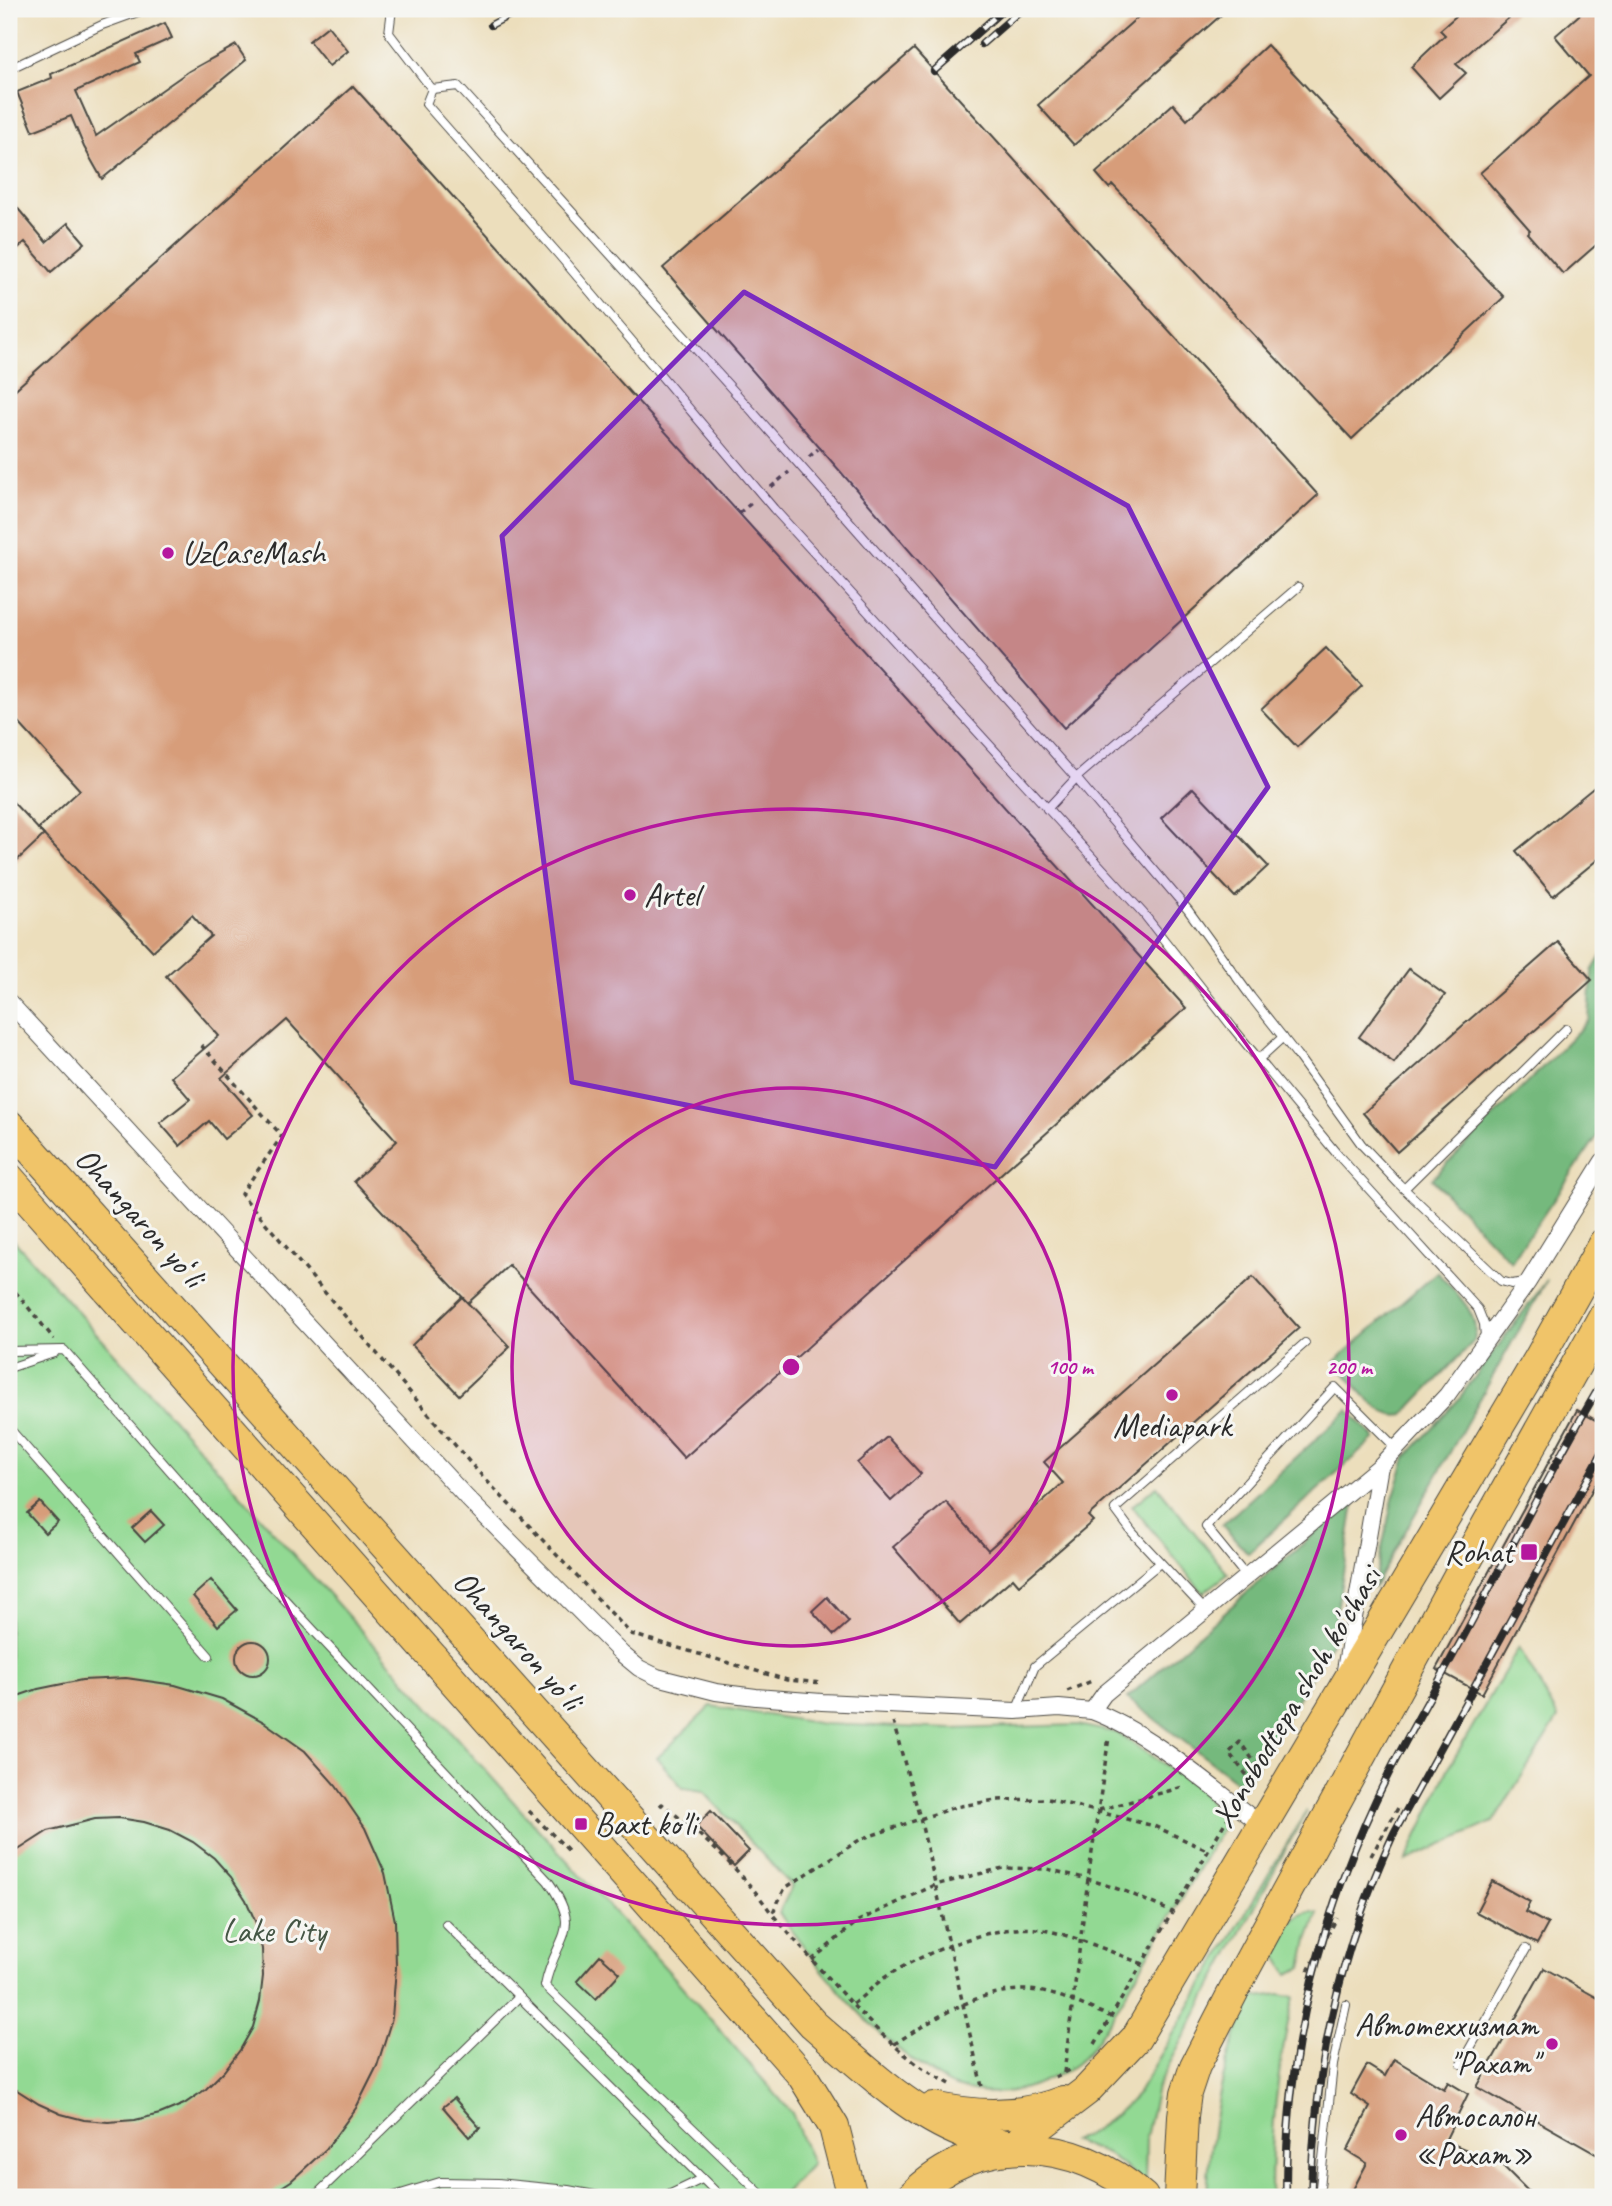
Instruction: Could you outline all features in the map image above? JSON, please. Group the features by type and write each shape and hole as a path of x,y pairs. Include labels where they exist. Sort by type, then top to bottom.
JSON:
{"highway":[{"name":"Ohangaron yoʻli","path":"9,1125 786,1997 822,2032 895,2092 941,2122 965,2134 1019,2148 1057,2152 1081,2158 1124,2180 1143,2197"},
{"path":"9,1178 802,2075 834,2127 852,2197"},
{"name":"Xonobodtepa shoh ko'chasi","path":"1019,2148 1076,2077 1136,2038 1537,1362 1603,1244"},
{"path":"1179,2197 1178,2174 1183,2116 1186,2093 1195,2066 1466,1562 1603,1317"},
{"path":"895,2092 933,2107 985,2115 1034,2110 1076,2077"},
{"path":"911,2197 951,2167 970,2159 1019,2148"}],"street":[{"path":"9,1002 467,1498 590,1623 639,1668 657,1677 716,1692 822,1702 1016,1711 1059,1708 1092,1711 1115,1720 1204,1781 1239,1799 1263,1826"},
{"path":"1092,1711 1104,1694 1380,1466 1395,1447 1447,1395 1528,1282 1603,1161"},
{"path":"1341,1693 1380,1466"}],"lane":[{"path":"9,69 102,25 146,9"},
{"path":"392,9 389,33 432,89"},
{"path":"432,89 458,86 768,429 1076,778 1188,910 1362,1145 1500,1281 1512,1284 1528,1282"},
{"path":"432,89 426,104 559,254 775,509 1143,913 1337,1154 1478,1309 1484,1324 1486,1343"},
{"path":"1047,809 1076,778 1297,587"},
{"path":"1404,1189 1566,1029"},
{"path":"1259,1059 1283,1037"},
{"path":"1205,1610 1160,1563 1115,1509 1305,1343"},
{"path":"9,1368 64,1350"},
{"path":"9,1351 64,1350 259,1572 548,1881 562,1901 567,1923 566,1934 549,1966 545,1986 764,2197"},
{"path":"1246,1576 1206,1527 1335,1387 1395,1447"},
{"path":"9,1428 209,1656"},
{"path":"1016,1711 1035,1666 1160,1563"},
{"path":"446,1924 721,2197"},
{"path":"1461,2064 1526,1949"},
{"path":"314,2197 519,1997"},
{"path":"1320,2197 1333,2065 1346,2005"},
{"path":"664,2197 702,2179"},
{"path":"391,2197 440,2182 475,2182 568,2190 605,2197"}],"path":[{"path":"808,457 818,449"},
{"path":"769,489 799,465"},
{"path":"739,513 759,497"},
{"path":"201,1045 282,1136 241,1194 472,1465 631,1634 787,1680 825,1683"},
{"path":"9,1284 64,1350"},
{"path":"1059,1695 1092,1681 1104,1694"},
{"path":"888,1705 920,1818 983,2094 973,2091"},
{"path":"1054,2077 1076,2077 1073,2001 1097,1811 1115,1720"},
{"path":"1095,2045 1239,1799 1253,1783 1230,1753 1240,1742 1261,1771"},
{"path":"1097,1811 1204,1781"},
{"path":"772,1914 785,1888 861,1839 956,1807 996,1800 1048,1799 1154,1826 1209,1851"},
{"path":"660,1806 662,1804 693,1828 754,1888 772,1914 813,1960 894,2044 915,2063 953,2087"},
{"path":"1371,1856 1398,1808"},
{"path":"529,1811 576,1858"},
{"path":"813,1960 858,1921 935,1885 1003,1868 1046,1869 1088,1879 1127,1892 1172,1912"},
{"path":"1308,1971 1337,1919"},
{"path":"853,2004 889,1974 951,1945 1005,1930 1037,1929 1143,1964"},
{"path":"894,2044 963,2004 1003,1991 1031,1990 1073,2001 1112,2017"}],"highlighted area":[{"path":"744,292 1128,506 1268,787 995,1167 572,1082 502,536"}],"green space":[{"path":"1603,953 1603,1128 1511,1262 1432,1179 1589,1020 1592,971"},
{"name":"Lake City","path":"9,1235 527,1817 672,1975 792,2113 812,2164 781,2197 9,2197"},
{"path":"1437,1272 1470,1312 1474,1321 1474,1341 1403,1415 1384,1412 1365,1397 1335,1361"},
{"path":"1547,1280 1373,1589 1393,1498 1406,1457 1457,1401"},
{"path":"1348,1410 1375,1438 1248,1553 1222,1525"},
{"path":"1157,1486 1228,1574 1203,1593 1132,1506"},
{"path":"1355,1498 1332,1642 1244,1787 1127,1698"},
{"path":"1519,1647 1558,1718 1493,1822 1406,1861 1449,1767"},
{"path":"711,1706 823,1724 953,1729 1078,1725 1117,1733 1197,1787 1225,1823 1112,2017 1088,2052 1062,2073 1015,2091 985,2093 966,2090 947,2083 910,2059 848,2001 779,1913 792,1886 703,1791 683,1788 657,1758"},
{"path":"1307,1810 1157,2087 1146,2137 1145,2183 1109,2155 1073,2141 1108,2121 1138,2093"},
{"path":"1311,1912 1318,1913 1302,1968 1288,1974 1274,1952 1292,1921"},
{"path":"1280,1994 1294,1997 1276,2097 1271,2197 1207,2197 1219,2095 1232,2046 1251,1998"}],"building":[{"path":"1147,9 1228,9 1074,145 1038,105"},
{"path":"1464,9 1519,9 1456,64 1466,73 1439,98 1411,67 1445,35 1440,30"},
{"path":"1586,9 1603,9 1603,239 1563,274 1527,233 1530,230 1480,173 1589,76 1555,36"},
{"path":"165,23 172,38 136,54 140,62 76,91 96,136 189,71 236,45 246,60 102,179 71,116 33,131 17,92 52,78 51,74"},
{"path":"328,26 348,51 329,66 309,41"},
{"path":"1267,45 1504,297 1352,439 1113,185 1109,188 1096,173 1173,104 1187,120"},
{"path":"914,49 1318,495 1064,728 663,268"},
{"name":"Artel","path":"353,86 1186,1008 684,1458 509,1265 468,1303 354,1181 397,1141 287,1020 221,1078 253,1115 224,1139 209,1121 180,1146 160,1123 190,1099 171,1077 219,1036 166,976 211,936 192,915 153,951 38,829 80,790 9,712 9,395"},
{"path":"9,198 46,242 68,223 85,243 51,272 25,242 9,256"},
{"path":"1326,648 1362,686 1297,747 1261,709"},
{"path":"1603,780 1603,855 1553,896 1516,851"},
{"path":"1193,788 1268,866 1235,897 1161,818"},
{"path":"9,798 44,835 9,868"},
{"path":"1558,942 1592,980 1397,1152 1363,1113"},
{"path":"1409,969 1445,995 1394,1063 1359,1037"},
{"path":"1253,1277 1299,1328 1088,1516 1093,1521 1019,1585 1013,1578 960,1624 893,1547 946,1502 988,1550 1063,1483 1044,1462"},
{"path":"462,1297 510,1347 459,1395 412,1345"},
{"path":"1577,1410 1603,1424 1603,1470 1482,1694 1436,1669"},
{"path":"887,1437 921,1474 891,1501 857,1463"},
{"path":"40,1502 58,1522 45,1533 27,1513"},
{"path":"151,1511 164,1525 145,1542 132,1528"},
{"path":"211,1580 237,1610 218,1626 193,1596"},
{"path":"827,1597 849,1622 834,1635 812,1611"},
{"path":"253,1641 265,1646 270,1658 265,1670 253,1675 241,1670 236,1658 241,1646"},
{"path":"126,1678 175,1685 222,1699 264,1722 305,1751 336,1786 365,1828 385,1873 395,1921 396,1968 392,2018 377,2066 356,2108 326,2149 291,2181 266,2197 9,2197 9,2085 39,2104 84,2120 135,2120 160,2114 184,2104 206,2089 224,2071 253,2027 260,2001 262,1949 256,1923 246,1900 231,1877 214,1858 193,1842 170,1830 144,1822 119,1818 95,1819 48,1831 9,1856 9,1699 38,1689 82,1680"},
{"path":"711,1811 749,1851 734,1866 696,1826"},
{"path":"1492,1881 1530,1902 1525,1912 1548,1924 1537,1944 1476,1912"},
{"path":"600,1955 620,1973 596,1999 577,1981"},
{"name":"Автотеххизмат \"Рахат\"","path":"1544,1968 1603,2001 1603,2158 1477,2087"},
{"path":"1394,2059 1444,2089 1448,2082 1468,2094 1445,2141 1484,2157 1490,2153 1534,2197 1349,2197 1367,2163 1347,2151 1370,2107 1351,2094 1367,2065 1385,2076"},
{"path":"454,2098 480,2128 469,2137 443,2107"}],"railway":[{"path":"491,25 521,9"},
{"path":"934,71 1004,9"},
{"path":"982,44 1022,9"},
{"path":"1286,2197 1287,2142 1300,2034 1326,1928 1344,1876 1398,1755 1603,1381"},
{"path":"1311,2197 1317,2102 1324,2056 1344,1966 1375,1877 1394,1833 1603,1451"}],"place":[{"name":"UzCaseMash","path":"168,553"},
{"name":"Artel","path":"630,895"},
{"name":"Mediapark","path":"1172,1395"},
{"name":"Rohat","path":"1529,1552"},
{"name":"Baxt ko'li","path":"581,1824"},
{"name":"Автотеххизмат \"Рахат\"","path":"1552,2044"},
{"name":"Автосалон «Рахат»","path":"1401,2135"}]}
